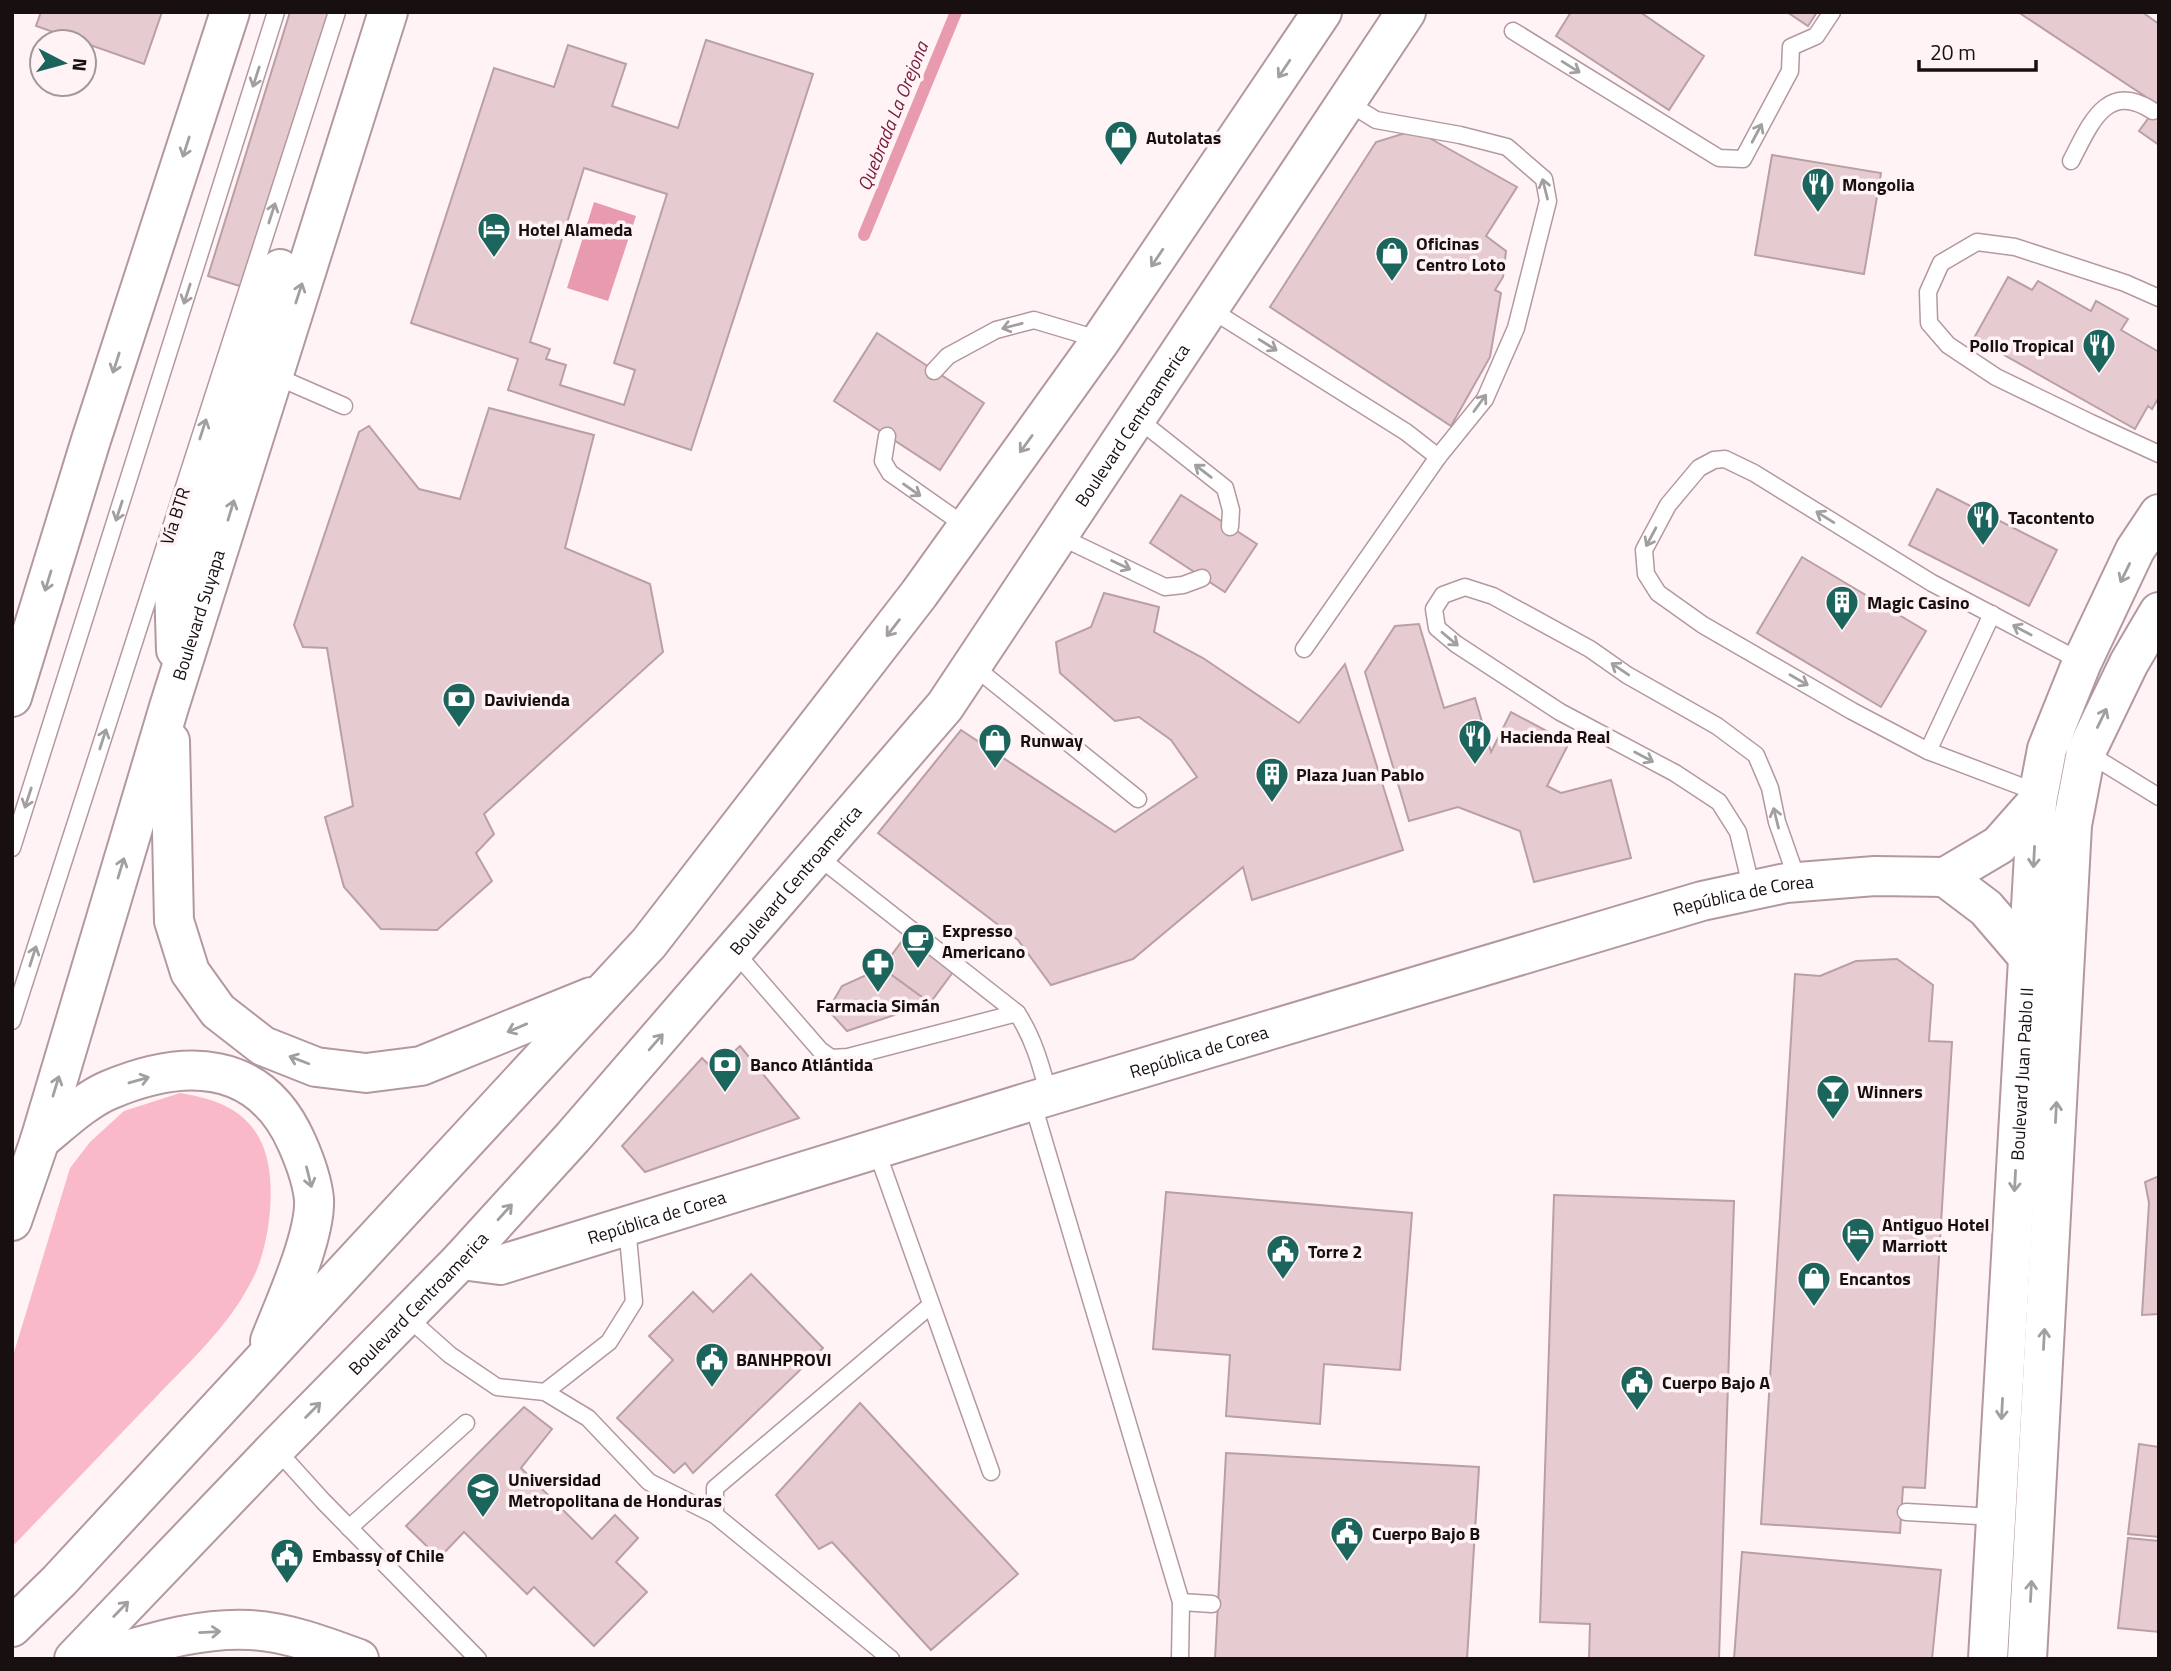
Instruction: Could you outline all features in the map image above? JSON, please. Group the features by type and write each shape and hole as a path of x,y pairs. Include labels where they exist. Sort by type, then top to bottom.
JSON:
{"main road":[{"path":"12,697 91,440 230,12"},
{"path":"365,12 174,584 174,920 190,972 218,1011 263,1046 316,1067 366,1073 421,1066 603,992"},
{"name":"Boulevard Suyapa","path":"12,1221 40,1140 172,695 388,12"},
{"path":"12,1627 59,1581 666,921 919,594 1101,340 1322,12"},
{"name":"Boulevard Centroamerica","path":"74,1659 275,1448 461,1260 573,1137 945,706 1406,12"},
{"name":"Boulevard Juan Pablo II","path":"1988,1659 2038,797 2047,749 2082,662 2136,551 2159,514"},
{"path":"2027,1659 2072,825 2085,752 2144,655 2159,612"},
{"path":"2028,957 1986,908 1945,877 1999,845 2038,797"},
{"name":"República de Corea","path":"461,1260 500,1265 1041,1098 1702,901 1798,882 1875,876 1945,877"},
{"path":"40,1140 105,1091 143,1078 181,1071 218,1072 256,1088 274,1104 291,1128 301,1152 310,1176 314,1201 310,1228 298,1269 263,1360"},
{"path":"96,1659 191,1633 250,1630 307,1640 359,1659"}],"lane":[{"path":"12,848 276,12"},
{"name":"Vía BTR","path":"12,1021 337,12"},
{"path":"1513,31 1719,158 1743,159 1790,71 1791,47 1816,36 1832,12"},
{"path":"2071,161 2093,118 2114,101 2137,101 2153,111"},
{"path":"1304,649 1437,457 1485,399 1516,328 1548,201 1544,179 1507,147 1460,135 1376,120 1347,102"},
{"path":"2159,298 2125,283 2015,247 1977,242 1941,263 1928,292 1929,323 1948,345 1996,377 2159,454"},
{"path":"1210,309 1406,432 1437,457"},
{"path":"934,371 948,356 996,330 1034,320 1101,340"},
{"path":"273,374 344,405"},
{"path":"1138,419 1225,488 1231,510 1230,527"},
{"path":"887,436 883,461 890,473 967,527"},
{"path":"2038,797 1928,751 1703,625 1658,593 1646,574 1644,550 1668,505 1699,468 1714,460 1724,460 1754,473 1932,583 2082,662"},
{"path":"1059,536 1165,587 1183,585 1202,578"},
{"path":"1752,890 1738,832 1719,802 1675,773 1560,712 1456,644 1437,628 1434,609 1443,595 1465,587 1493,596 1590,649 1628,675 1717,726 1756,755 1770,788 1777,822 1798,882"},
{"path":"1928,751 1992,614"},
{"path":"972,665 1138,799"},
{"path":"2085,752 2158,793"},
{"path":"816,855 1017,1013 1027,1029 1038,1054 1041,1098 1181,1602 1180,1659"},
{"path":"734,951 820,1050 831,1058 848,1057 1017,1013"},
{"path":"876,1149 991,1472"},
{"path":"545,1392 609,1342 634,1302 627,1226"},
{"path":"715,1515 715,1488 931,1305"},
{"path":"406,1316 450,1355 497,1387 545,1392 588,1418 649,1482 715,1515 891,1659"},
{"path":"349,1528 466,1423"},
{"path":"275,1448 349,1528 478,1659"},
{"path":"1906,1512 1996,1517"},
{"path":"1181,1602 1212,1604"}],"shaded area":[{"path":"594,202 636,216 608,301 567,288"},
{"path":"180,1093 211,1100 237,1113 256,1133 263,1146 271,1192 266,1240 257,1270 242,1298 208,1343 12,1547 12,1359 70,1168 90,1142 124,1111"}],"building":[{"path":"41,12 162,12 144,64 98,48 98,28 36,26"},
{"path":"290,12 333,12 246,288 208,276"},
{"path":"1571,12 1640,12 1704,56 1669,110 1556,36"},
{"path":"1787,12 1817,12 1808,26"},
{"path":"2018,12 2142,12 2159,24 2159,145 2139,131 2158,105"},
{"name":"Hotel Alameda","path":"706,40 813,74 691,450 508,390 518,359 411,323 494,68 554,87 568,45 626,64 612,106 678,128","holes":["584,168 667,194 614,363 635,370 624,405 560,385 566,365 546,359 550,349 530,342"]},
{"name":"Oficinas Centro Loto","path":"1415,130 1517,187 1486,236 1506,251 1503,277 1495,290 1501,293 1490,357 1451,426 1270,307 1376,142"},
{"name":"Mongolia","path":"1772,155 1881,173 1864,274 1755,255"},
{"name":"Pollo Tropical","path":"2008,277 2032,290 2038,281 2091,311 2096,301 2128,319 2121,330 2159,352 2159,397 2152,409 2148,406 2135,429 1974,338"},
{"path":"877,333 984,403 940,470 834,401"},
{"name":"Davivienda","path":"489,408 594,435 565,548 650,584 663,652 484,814 494,834 476,853 492,881 437,930 381,929 344,887 325,817 353,806 327,648 303,647 294,625 359,432 369,426 419,489 460,499"},
{"name":"Tacontento","path":"1937,489 2057,550 2029,606 1909,545"},
{"path":"1181,495 1257,544 1225,592 1150,543"},
{"name":"Magic Casino","path":"1802,557 1926,631 1881,707 1757,633"},
{"name":"Plaza Juan Pablo","path":"1104,593 1159,607 1154,632 1203,658 1299,723 1345,664 1403,850 1252,900 1243,867 1133,959 1051,985 1018,940 878,833 961,730 1115,832 1197,777 1171,740 1139,717 1115,721 1060,673 1056,642 1091,627"},
{"name":"Hacienda Real","path":"1419,624 1444,708 1475,698 1491,752 1511,712 1569,743 1547,786 1561,793 1611,780 1631,858 1534,882 1520,831 1458,807 1409,821 1365,672 1395,626"},
{"name":"Expresso Americano","path":"905,937 953,972 930,1003 882,968"},
{"name":"Antiguo Hotel Marriott","path":"1897,959 1933,985 1929,1041 1952,1042 1925,1488 1903,1487 1900,1533 1761,1524 1795,974 1820,976 1856,961"},
{"name":"Farmacia Simán","path":"882,968 930,1003 847,1031 828,1010 842,986"},
{"name":"Banco Atlántida","path":"740,1046 799,1118 645,1172 622,1146 702,1058 714,1070"},
{"path":"2159,1176 2159,1314 2142,1315 2149,1203 2145,1182"},
{"name":"Torre 2","path":"1166,1192 1412,1213 1400,1370 1324,1364 1320,1424 1226,1416 1230,1355 1153,1349"},
{"name":"Cuerpo Bajo A","path":"1554,1195 1734,1201 1719,1659 1589,1659 1590,1624 1540,1622"},
{"name":"BANHPROVI","path":"751,1274 823,1348 693,1473 685,1463 674,1473 617,1418 673,1360 649,1336 693,1292 713,1312"},
{"path":"860,1403 1018,1574 931,1650 832,1542 819,1549 776,1495"},
{"name":"Universidad Metropolitana de Honduras","path":"524,1407 552,1429 521,1468 592,1539 615,1515 638,1538 616,1562 647,1592 594,1646 534,1587 527,1594 464,1532 439,1558 406,1526"},
{"path":"2139,1444 2159,1447 2159,1537 2128,1534"},
{"name":"Cuerpo Bajo B","path":"1226,1453 1479,1467 1467,1659 1215,1659"},
{"path":"2128,1538 2159,1541 2159,1632 2118,1628"},
{"path":"1742,1552 1941,1570 1932,1659 1734,1659"}],"waterway":[{"name":"Quebrada La Orejona","path":"864,235 956,12"}],"place":[{"name":"Autolatas","path":"1121,167"},
{"name":"Mongolia","path":"1818,214"},
{"name":"Hotel Alameda","path":"494,259"},
{"name":"Oficinas Centro Loto","path":"1392,283"},
{"name":"Pollo Tropical","path":"2099,375"},
{"name":"Tacontento","path":"1983,547"},
{"name":"Magic Casino","path":"1842,632"},
{"name":"Davivienda","path":"459,729"},
{"name":"Hacienda Real","path":"1475,766"},
{"name":"Runway","path":"995,770"},
{"name":"Plaza Juan Pablo","path":"1272,804"},
{"name":"Expresso Americano","path":"918,970"},
{"name":"Farmacia Simán","path":"878,994"},
{"name":"Banco Atlántida","path":"725,1094"},
{"name":"Winners","path":"1833,1121"},
{"name":"Antiguo Hotel Marriott","path":"1858,1264"},
{"name":"Torre 2","path":"1283,1281"},
{"name":"Encantos","path":"1814,1308"},
{"name":"BANHPROVI","path":"712,1389"},
{"name":"Cuerpo Bajo A","path":"1637,1412"},
{"name":"Universidad Metropolitana de Honduras","path":"483,1519"},
{"name":"Cuerpo Bajo B","path":"1347,1563"},
{"name":"Embassy of Chile","path":"287,1585"}]}
